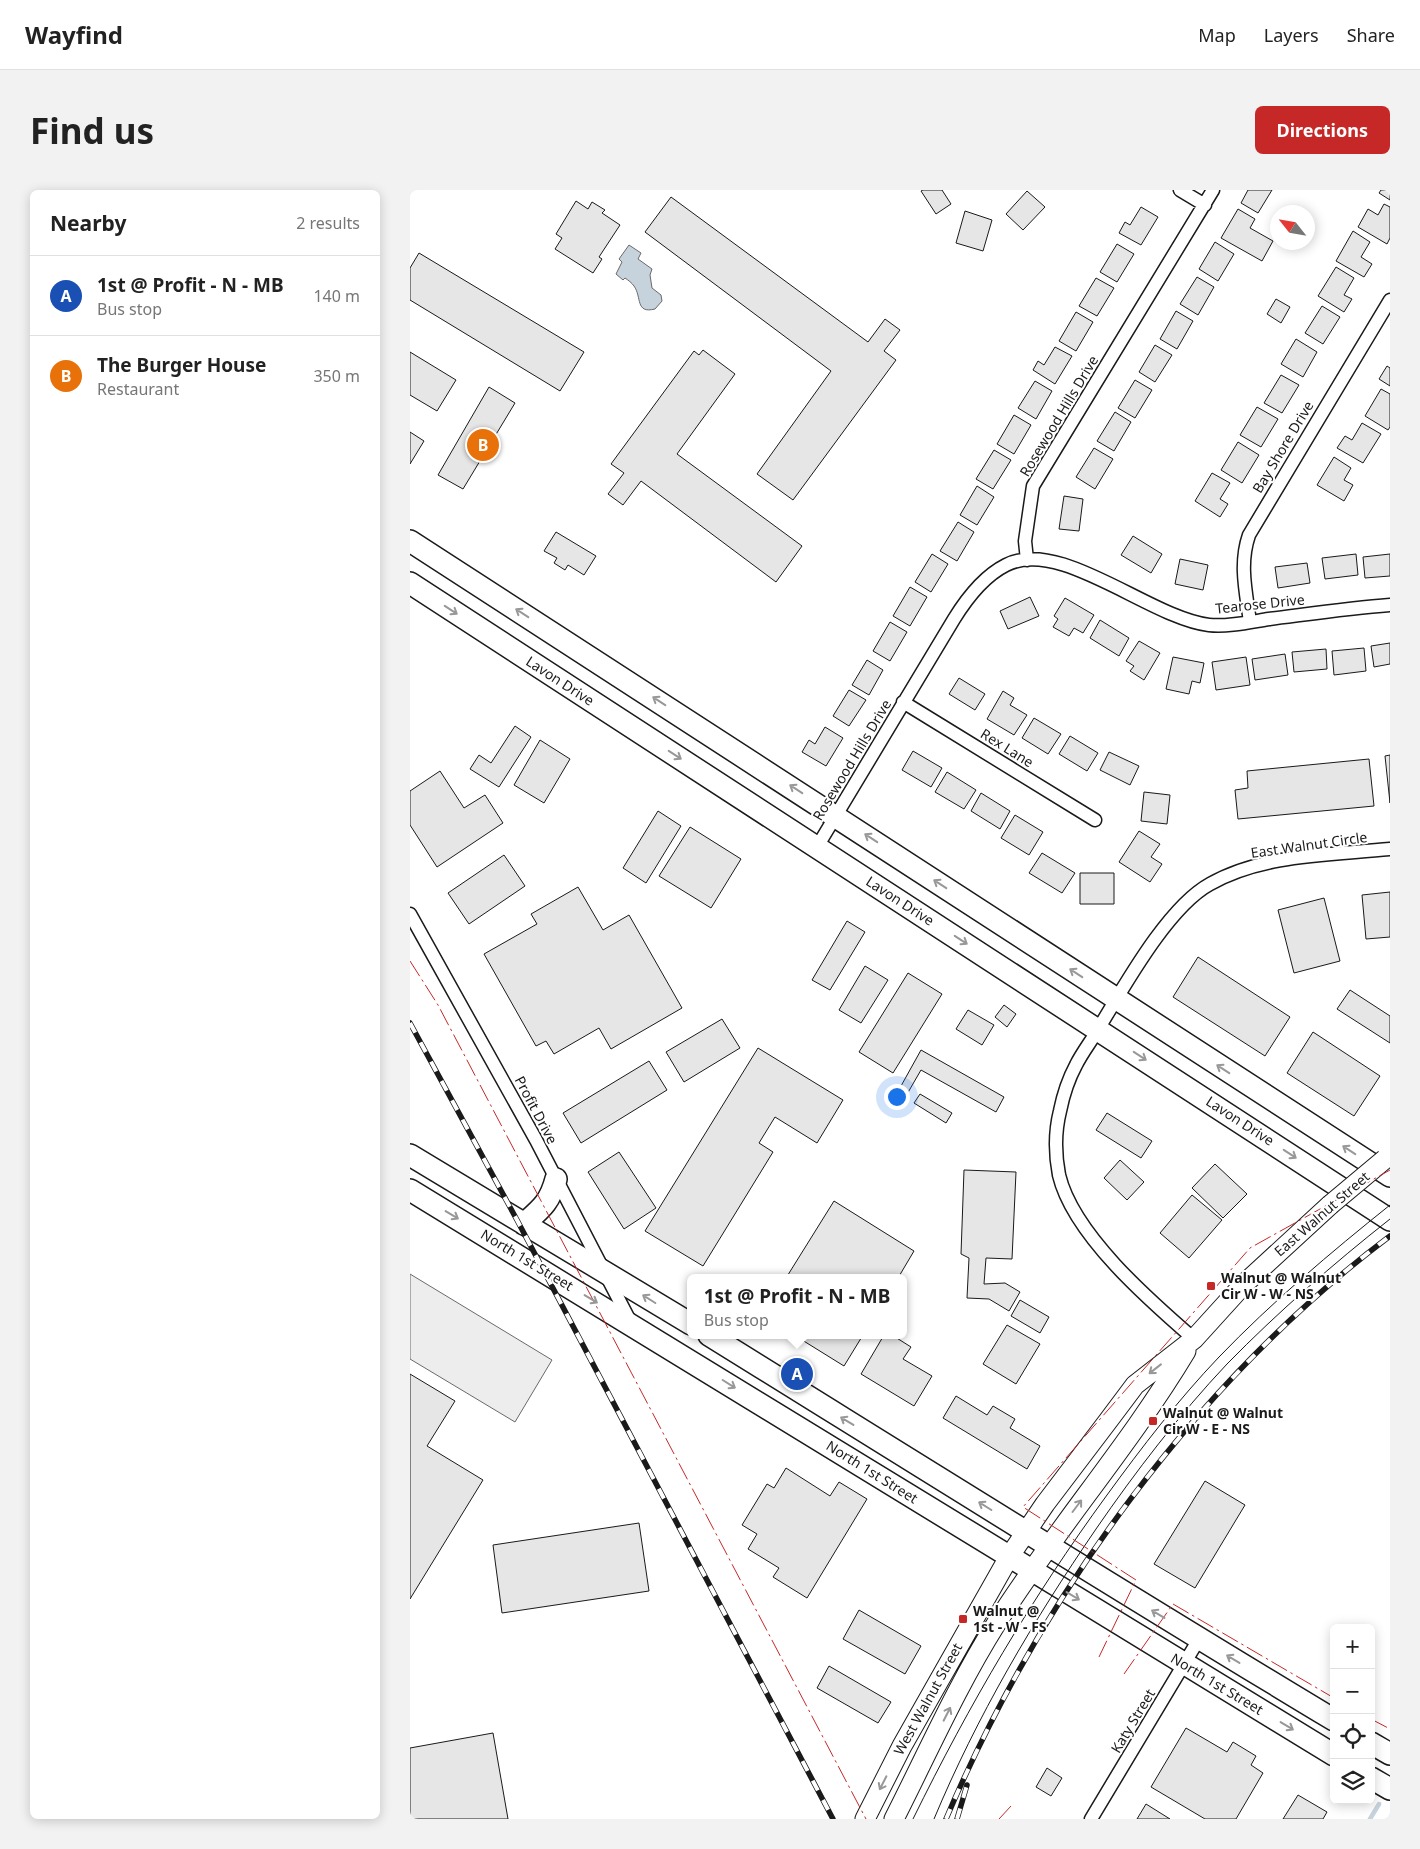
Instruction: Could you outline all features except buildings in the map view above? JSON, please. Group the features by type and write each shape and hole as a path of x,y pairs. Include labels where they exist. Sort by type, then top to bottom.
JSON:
{"main road":[{"path":"410,541 836,816 1116,1000 1388,1164"},
{"name":"Lavon Drive","path":"410,583 1390,1220"},
{"path":"410,1155 687,1322"},
{"path":"524,1224 545,1206 552,1195 556,1179"},
{"name":"North 1st Street","path":"410,1190 631,1323 1031,1572 1330,1753"},
{"path":"715,1339 1027,1531 1048,1546 1330,1718"},
{"path":"1375,1745 1390,1754"},
{"path":"1375,1780 1390,1789"}],"street":[{"path":"1180,190 1204,204"},
{"name":"Rosewood Hills Drive","path":"817,847 969,596 993,572 1008,563 1027,560 1025,541 1033,486 1213,190"},
{"name":"Bay Shore Drive","path":"1250,622 1242,569 1244,550 1249,535 1390,300"},
{"name":"Tearose Drive","path":"1027,560 1057,561 1084,571 1174,616 1209,625 1250,622 1390,605"},
{"name":"Rex Lane","path":"904,702 1095,820"},
{"name":"East Walnut Circle","path":"1194,1339 1154,1304 1112,1261 1082,1223 1059,1176 1056,1146 1060,1110 1076,1065 1116,1000 1173,916 1209,884 1243,869 1290,860 1390,849"},
{"name":"Profit Drive","path":"410,914 459,998 631,1323"},
{"name":"East Walnut Street","path":"1027,1531 1135,1386 1194,1339 1243,1285 1330,1205 1388,1164"},
{"name":"East Walnut Street","path":"1048,1546 1157,1400 1194,1339"},
{"name":"West Walnut Street","path":"865,1819 902,1746 1009,1557 1027,1531"},
{"name":"West Walnut Street","path":"894,1819 995,1626 1048,1546"},
{"name":"Katy Street","path":"1092,1819 1200,1639"},
{"path":"902,1746 925,1758"}],"shaded area":[{"path":"629,245 641,253 638,259 652,269 650,275 652,288 661,295 662,301 655,309 644,309 633,285 625,278 623,280 616,274 622,262 619,259"},
{"path":"410,1274 552,1360 515,1422 410,1359"}],"waterway":[{"path":"1370,1819 1379,1804"}],"tram line":[{"path":"913,1819 979,1693 1027,1613 1079,1534 1147,1442 1189,1390 1239,1337 1302,1278 1390,1205"},
{"path":"934,1819 969,1743 1028,1634 1096,1529 1142,1465 1192,1403 1246,1345 1306,1289 1390,1219"}],"railway":[{"path":"410,1023 517,1220 833,1819"},
{"path":"946,1819 984,1736 1028,1655 1077,1575 1131,1499 1189,1426 1252,1357 1319,1294 1390,1236"},
{"path":"957,1819 967,1785"}],"power":[{"path":"410,961 438,1005 866,1819"},
{"path":"1099,1657 1136,1580 1023,1507 1250,1248 1390,1170"},
{"path":"1124,1674 1173,1604 1330,1696"},
{"path":"1375,1721 1390,1729"},
{"path":"999,1819 1011,1806"}],"place":[{"name":"The Burger House","path":"483,445"},
{"name":"Walnut @ Walnut Cir W - W - NS","path":"1211,1286"},
{"name":"1st @ Profit - N - MB","path":"797,1374"},
{"name":"Walnut @ Walnut Cir W - E - NS","path":"1153,1421"},
{"name":"Walnut @ 1st - W - FS","path":"963,1619"}]}
